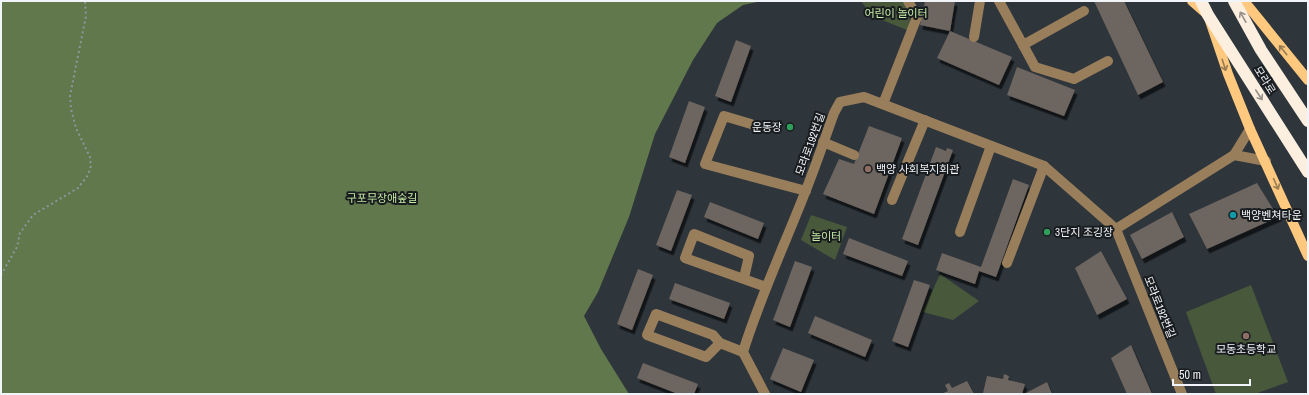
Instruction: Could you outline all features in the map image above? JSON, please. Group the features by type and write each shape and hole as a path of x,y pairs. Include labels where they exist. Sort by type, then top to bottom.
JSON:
{"highway":[{"name":"모라로","path":"1201,1 1208,15 1308,172"},
{"name":"모라로","path":"1234,1 1261,50 1308,121"}],"main road":[{"path":"1192,1 1208,15 1228,74 1250,129 1266,161 1308,256"},
{"path":"1244,1 1308,80"}],"street":[{"path":"883,104 917,17 908,1"},
{"path":"974,37 980,1"},
{"path":"999,1 1035,67 1074,79 1108,60"},
{"path":"1023,45 1084,11"},
{"name":"모라로192번길","path":"743,352 766,287 806,191 834,113 840,102 864,97 1044,166 1116,229 1182,394"},
{"path":"751,124 724,116 705,164 806,191"},
{"path":"892,200 925,120"},
{"path":"1116,229 1234,154 1250,129"},
{"path":"823,142 854,155"},
{"path":"960,232 991,146"},
{"path":"1234,154 1266,161"},
{"path":"1007,263 1044,166"},
{"path":"744,278 748,256 694,234 685,258 737,278 744,278 766,287"},
{"path":"720,343 706,357 647,335 656,314 713,335 720,343 743,352 765,394"}],"path":[{"path":"1,275 17,247 20,233 33,214 78,188 84,182 89,170 90,157 76,128 71,109 70,96 86,16 85,1"}],"green space":[{"name":"구포무장애숲길","path":"1,1 762,1 743,5 717,23 693,60 655,134 629,217 598,292 584,316 601,349 629,394 1,394"},
{"name":"어린이 놀이터","path":"861,1 906,1 912,32 872,16"},
{"name":"놀이터","path":"811,215 847,227 835,260 801,240"},
{"path":"940,274 979,301 953,320 923,312"},
{"path":"1251,285 1288,382 1255,394 1216,394 1186,312"}],"building":[{"path":"925,1 955,1 950,31 920,25"},
{"path":"1094,1 1124,1 1163,82 1138,95"},
{"path":"950,31 1012,57 999,85 937,58"},
{"path":"736,40 751,46 731,102 715,96"},
{"path":"1017,67 1075,90 1064,116 1007,95"},
{"path":"689,101 705,107 685,163 669,157"},
{"path":"869,126 902,138 874,214 823,194 839,159 854,164"},
{"path":"936,147 946,151 947,148 953,150 918,245 902,239"},
{"path":"1013,179 1029,185 996,277 979,271 975,284 936,270 942,253 981,267"},
{"name":"백양벤쳐타운","path":"1257,183 1278,217 1207,249 1189,214"},
{"path":"677,190 692,195 671,251 656,245"},
{"path":"710,202 764,223 758,239 704,217"},
{"path":"1172,212 1184,237 1142,259 1130,235"},
{"path":"849,238 908,261 902,276 843,254"},
{"path":"1101,251 1127,299 1097,315 1075,268"},
{"path":"795,261 812,267 790,327 773,320"},
{"path":"638,269 653,275 632,330 617,324"},
{"path":"914,280 930,285 908,347 892,341"},
{"path":"675,283 730,303 724,319 669,299"},
{"path":"815,316 872,340 865,357 808,333"},
{"path":"1131,345 1152,394 1127,394 1111,358"},
{"path":"783,348 814,360 801,392 770,379"},
{"path":"643,363 698,384 694,394 678,394 637,378"},
{"path":"1004,374 1009,376 1008,380 1025,384 1022,394 983,393 987,376 1003,379"},
{"path":"967,381 974,394 941,394 948,391 945,385 949,383 952,388"},
{"path":"1047,382 1052,394 1026,393"}],"place":[{"name":"운동장","path":"790,127"},
{"name":"백양 사회복지회관","path":"868,169"},
{"name":"백양벤쳐타운","path":"1233,215"},
{"name":"3단지 조깅장","path":"1047,232"},
{"name":"모동초등학교","path":"1246,336"}]}
